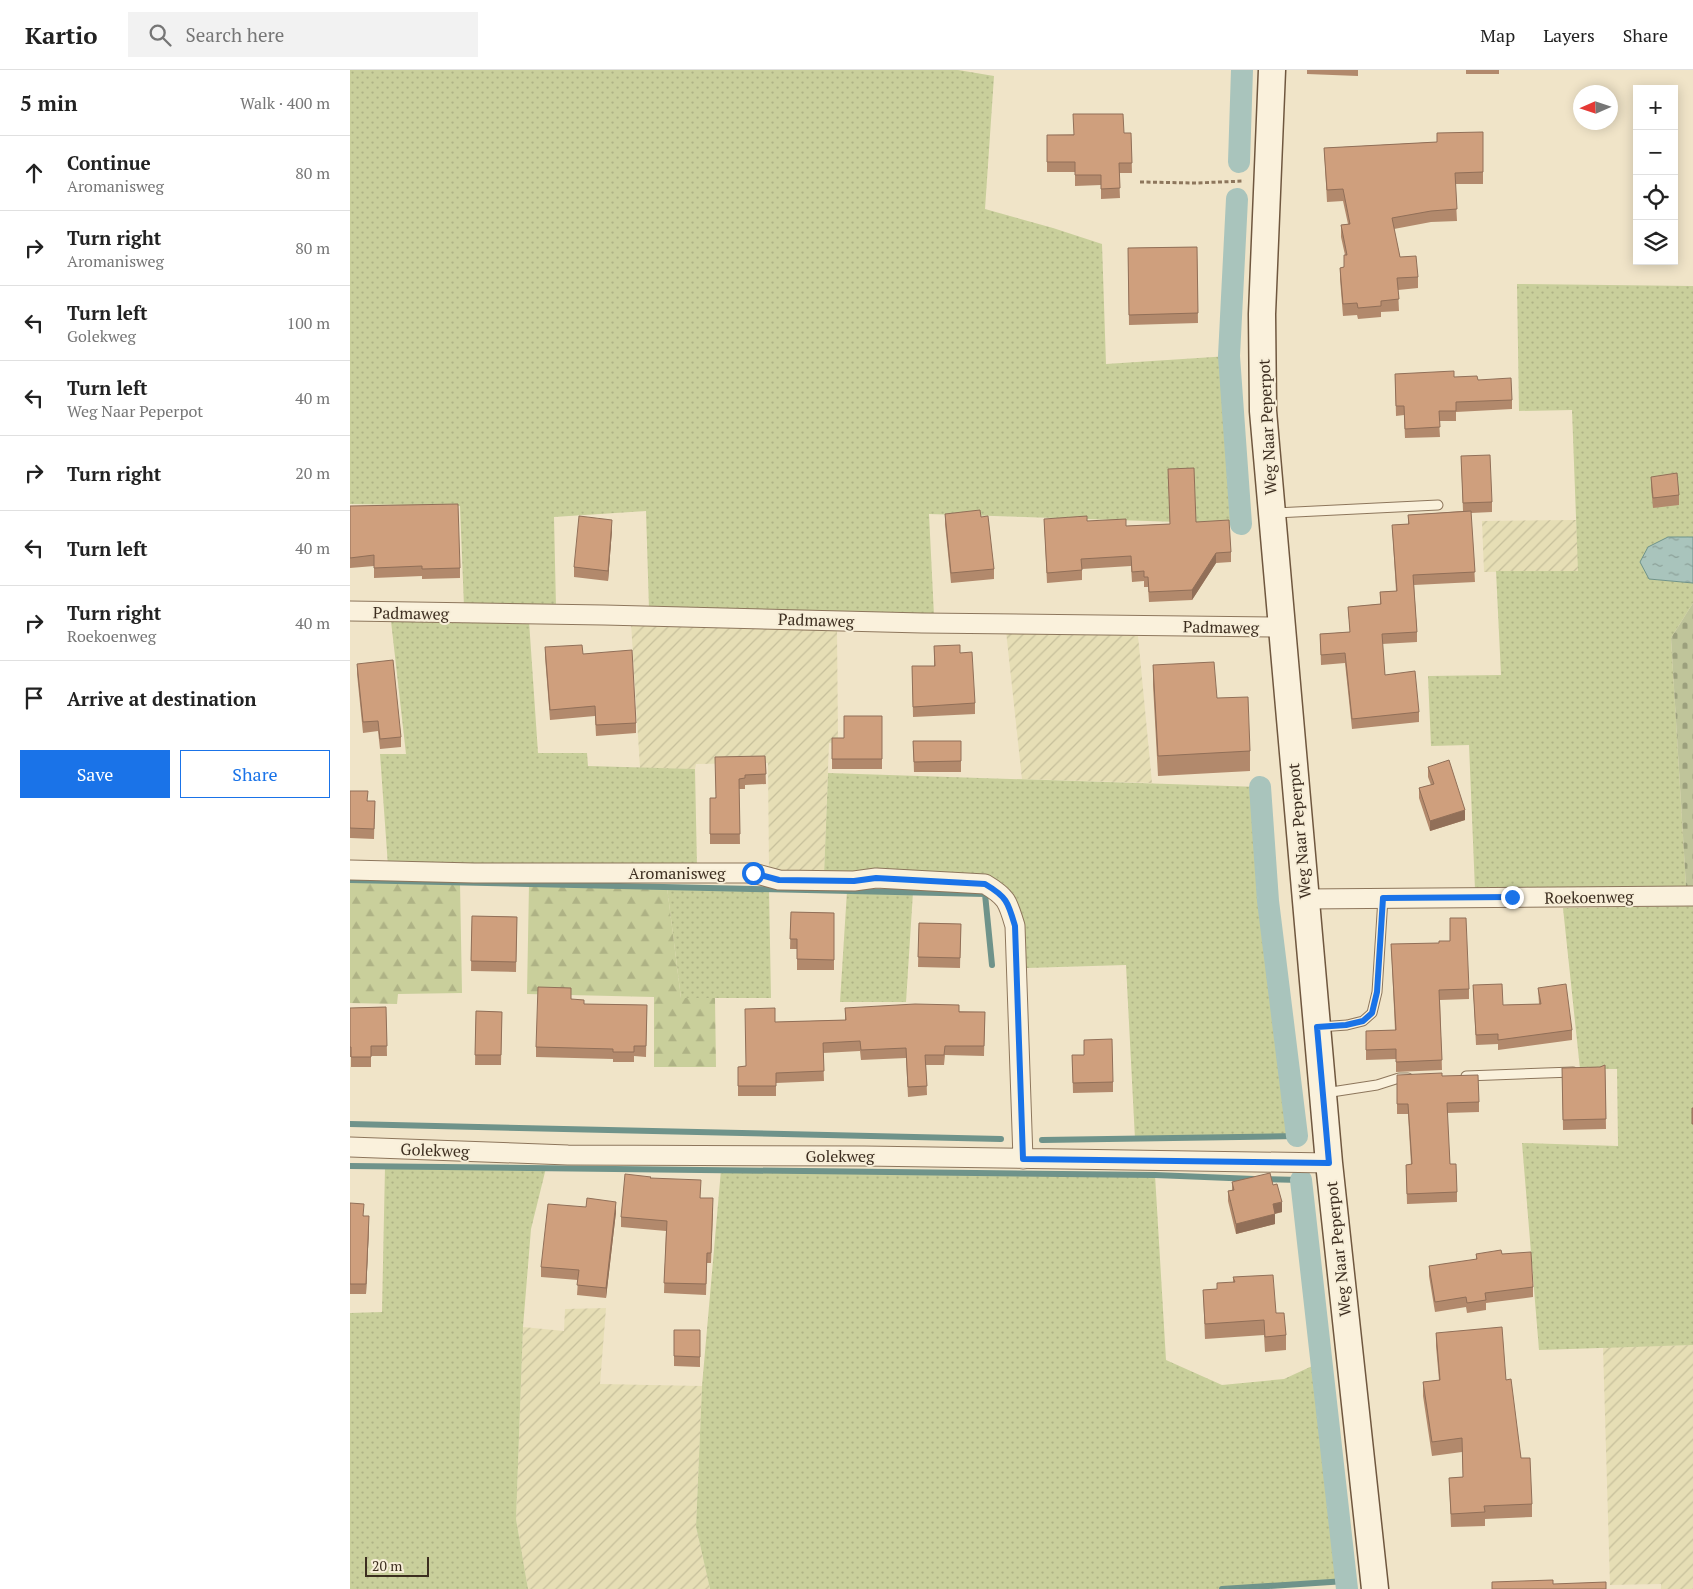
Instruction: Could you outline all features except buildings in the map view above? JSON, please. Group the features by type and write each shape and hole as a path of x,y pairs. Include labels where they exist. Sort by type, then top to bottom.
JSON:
{"street":[{"name":"Weg Naar Peperpot","path":"1272,70 1262,314 1263,411 1329,1163 1375,1589"},
{"name":"Padmaweg","path":"350,611 922,623 1282,627"},
{"name":"Aromanisweg","path":"350,870 474,873 753,873 779,880 854,881 876,878 985,884 1000,892 1009,906 1015,926 1023,1159"},
{"name":"Roekoenweg","path":"1305,899 1693,896"},
{"name":"Golekweg","path":"350,1147 568,1155 1329,1163"}],"lane":[{"path":"1272,513 1438,505"},
{"path":"1317,1027 1346,1025 1363,1021 1372,1013 1377,992 1383,898"},
{"path":"1456,1077 1581,1072"},
{"path":"1323,1094 1377,1085 1399,1078 1418,1078"}],"path":[{"path":"1140,182 1196,183 1267,180"}],"shaded area":[{"path":"1576,520 1579,571 1484,572 1482,521"},
{"path":"631,623 837,629 838,743 829,743 824,875 769,872 768,763 696,764 695,769 640,768"},
{"path":"1006,631 1138,636 1152,783 1022,779"},
{"path":"606,1308 600,1384 702,1386 696,1527 710,1589 528,1589 516,1519 523,1327 564,1331 565,1309"},
{"path":"1693,1345 1693,1589 1661,1589 1661,1584 1610,1585 1603,1347"}],"green space":[{"path":"350,70 958,70 994,76 985,209 1102,244 1106,364 1229,356 1241,524 929,514 934,616 649,609 646,511 554,517 556,607 464,607 460,506 350,504"},
{"path":"1517,284 1693,286 1693,537 1668,537 1650,579 1693,583 1693,603 1671,638 1686,886 1475,890 1469,745 1431,746 1428,676 1501,675 1496,571 1578,571 1572,410 1519,411"},
{"path":"1693,603 1693,886 1686,886 1671,638"},
{"path":"391,621 529,621 538,753 587,753 588,766 695,769 697,868 388,866 380,754 406,754"},
{"path":"828,773 1260,787 1268,901 1297,1136 1135,1139 1126,965 1026,968 1023,928 1002,887 824,875"},
{"path":"350,880 460,883 462,993 398,994 397,1004 350,1003"},
{"path":"529,884 667,887 681,998 715,998 716,1067 654,1067 654,997 527,994"},
{"path":"667,887 769,889 771,998 681,998"},
{"path":"847,891 913,892 906,1002 840,1002"},
{"path":"1693,906 1693,1345 1539,1350 1522,1143 1618,1146 1617,1069 1580,1069 1563,908"},
{"path":"385,1167 546,1168 531,1229 523,1327 516,1519 528,1589 350,1589 350,1313 382,1312"},
{"path":"721,1170 1155,1175 1166,1360 1222,1385 1284,1379 1321,1362 1346,1581 1222,1589 710,1589 696,1527 702,1386"}],"water":[{"path":"1668,537 1693,537 1693,583 1649,579 1640,562 1648,547"}],"waterway":[{"path":"1239,162 1242,70"},
{"path":"1237,199 1229,356 1241,524"},
{"path":"1260,787 1268,901 1297,1136"},
{"path":"350,880 985,894 992,965"},
{"path":"350,1124 1001,1139"},
{"path":"1042,1140 1297,1136"},
{"path":"350,1166 1155,1175 1254,1179"},
{"path":"1264,1179 1301,1180"},
{"path":"1301,1180 1347,1589"},
{"path":"1222,1589 1346,1581"}],"route":[{"path":"753,873 779,880 854,881 876,878 985,884 1000,892 1009,906 1015,926 1023,1159 1329,1163 1317,1027 1346,1025 1363,1021 1372,1013 1377,992 1383,898 1512,897"}]}
